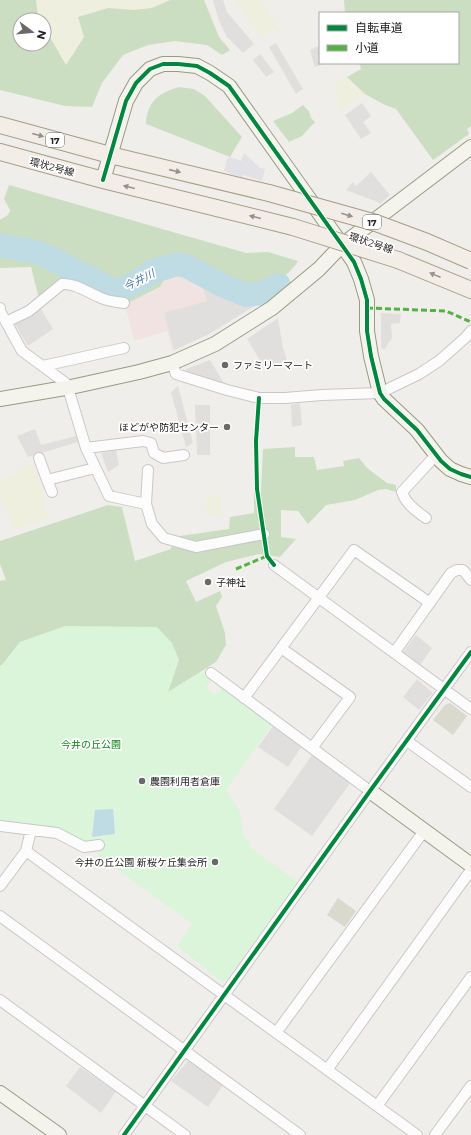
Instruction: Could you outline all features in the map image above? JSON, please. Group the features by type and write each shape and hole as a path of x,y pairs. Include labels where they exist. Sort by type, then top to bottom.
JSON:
{"main road":[{"name":"環状2号線","path":"0,125 110,155 269,193 376,223 427,242 471,261"},
{"name":"環状2号線","path":"0,152 103,180 293,227 398,260 471,290"}],"street":[{"path":"103,180 126,101 136,83 150,69 163,64 197,66 229,86 354,262 362,279 367,300 367,331 371,356 380,393 384,400 417,430 441,462 450,469 471,478"},
{"path":"0,399 69,388 139,372 172,363 215,344 272,308 320,269 342,245 471,147"},
{"path":"124,304 100,298 68,283 62,284 29,311 3,316 22,351 43,366 69,388 86,448 108,496 146,504"},
{"path":"172,363 176,374 227,390 259,398 380,393 419,374 440,361 471,331"},
{"path":"43,366 124,348"},
{"path":"86,448 143,441 151,443 154,453 163,458 184,455"},
{"path":"426,518 411,507 402,492 436,455"},
{"path":"39,458 52,492"},
{"path":"47,480 95,468"},
{"path":"148,470 146,504 152,524 164,538 196,547 264,534"},
{"path":"244,698 354,550 430,603"},
{"path":"274,565 471,709"},
{"path":"394,653 452,573 457,570 463,570 471,580"},
{"path":"281,648 350,698 312,748"},
{"path":"124,1135 144,1105 471,652"},
{"path":"211,673 471,865"},
{"path":"406,741 471,787"},
{"path":"0,826 57,833 84,847 99,845"},
{"path":"0,886 26,851 31,830"},
{"path":"276,1033 424,830"},
{"path":"26,851 417,1135"},
{"path":"327,1070 471,870"},
{"path":"0,916 300,1135"},
{"path":"377,1106 471,977"},
{"path":"0,1000 185,1135"},
{"path":"435,1135 471,1086"},
{"path":"0,1092 59,1135"}],"shaded area":[{"path":"213,0 223,0 227,12 254,44 243,53 227,37 219,21"},
{"path":"276,43 303,89 296,94 269,47"},
{"path":"319,46 319,64 323,64 315,67 310,50"},
{"path":"260,54 274,72 266,77 253,60"},
{"path":"362,103 371,116 363,122 371,133 361,139 345,115"},
{"path":"244,153 260,168 265,169 262,181 243,175 242,178 224,171 227,159 230,157 241,161"},
{"path":"371,172 390,195 380,204 346,190 353,182 356,186"},
{"path":"188,274 209,285 253,299 256,305 209,334 173,351 167,331 134,341 125,304 160,288 167,276"},
{"path":"202,284 238,293 253,299 256,305 209,334 174,350 164,313 207,301"},
{"path":"39,306 53,329 28,346 13,321"},
{"path":"381,313 401,314 400,323 391,324 392,338 384,350 381,347"},
{"path":"278,318 283,349 287,362 264,367 247,339"},
{"path":"210,360 225,385 186,373 186,369"},
{"path":"178,386 193,443 186,447 171,392"},
{"path":"300,403 302,425 292,427 291,405"},
{"path":"195,405 210,405 210,455 197,455"},
{"path":"35,429 41,445 76,436 78,442 28,457 17,436"},
{"path":"116,450 119,465 108,472 101,453"},
{"path":"416,635 432,648 420,665 403,652"},
{"path":"417,679 433,693 419,710 403,697"},
{"path":"450,703 467,716 453,735 433,720 445,705"},
{"path":"273,726 302,746 288,767 258,747"},
{"path":"312,755 351,782 312,836 274,809"},
{"path":"338,898 356,911 345,927 327,915"},
{"path":"188,1061 192,1062 223,1085 208,1107 171,1081"},
{"path":"80,1067 116,1092 101,1113 66,1086"}],"green space":[{"path":"0,0 36,0 37,12 12,12 12,52 52,52 52,41 66,65 84,37 78,17 108,8 134,10 152,8 170,0 204,0 219,37 230,50 222,55 207,45 175,41 148,45 123,55 102,83 92,107 65,106 0,90"},
{"path":"36,0 170,0 152,8 134,10 108,8 79,17 84,37 66,65 52,41 52,12 37,12"},
{"path":"234,0 261,0 282,32 278,35 273,28 262,38"},
{"path":"344,0 471,0 471,126 467,129 469,134 433,160 396,109 365,94 347,77 361,69 359,64 459,64 459,12 345,12"},
{"path":"347,77 365,94 340,112 335,83"},
{"path":"179,87 194,89 205,96 242,137 230,157 146,124 151,104 165,92"},
{"path":"303,105 309,111 311,118 315,122 302,136 289,142 273,121 292,113"},
{"path":"9,185 246,253 268,252 298,261 283,277 251,296 208,285 188,273 167,275 160,287 126,304 62,280 39,299 31,267 0,268 0,220 8,215 10,210 4,199"},
{"path":"295,447 295,457 314,457 317,470 344,466 343,461 359,458 367,468 387,483 396,485 396,492 386,489 378,490 355,500 326,505 308,524 298,511 281,510 281,537 296,539 280,557 259,554 226,562 186,581 196,602 220,591 222,597 216,606 225,633 226,645 216,662 167,693 20,642 0,666 0,581 6,580 0,564 0,541 108,505 122,507 135,561 171,549 173,537 229,529 230,517 254,513 254,493 261,492 263,449"},
{"path":"32,463 43,493 48,520 14,530 9,515 0,497 0,482"},
{"path":"221,494 221,515 206,516 207,496"},
{"name":"今井の丘公園","path":"65,626 157,627 172,643 179,660 168,692 202,671 212,680 206,687 215,695 222,688 226,689 272,725 226,790 239,810 244,837 251,843 248,846 298,882 226,981 221,981 177,946 192,924 98,855 99,839 85,841 83,843 54,827 0,822 0,666 20,642"}],"water":[{"path":"113,809 115,834 92,837 95,810"}],"waterway":[{"name":"今井川","path":"0,245 36,252 49,257 112,290 123,289 154,271 177,264 186,266 222,285 246,295 263,293 279,285"}],"marked path":[{"path":"367,308 446,311 471,322"},
{"path":"236,569 267,556 269,558"}],"cycle path":[{"path":"103,180 126,101 136,83 150,69 163,64 197,66 229,86 354,262 367,300 367,331 371,356 380,393 384,399 417,430 441,461 450,469 471,477"},
{"path":"259,398 256,441 257,489 267,556 274,565"},
{"path":"124,1135 471,652"}],"place":[{"name":"ファミリーマート","path":"225,365"},
{"name":"ほどがや防犯センター","path":"227,427"},
{"name":"子神社","path":"208,582"},
{"name":"農園利用者倉庫","path":"142,781"},
{"name":"今井の丘公園 新桜ケ丘集会所","path":"215,862"}]}
